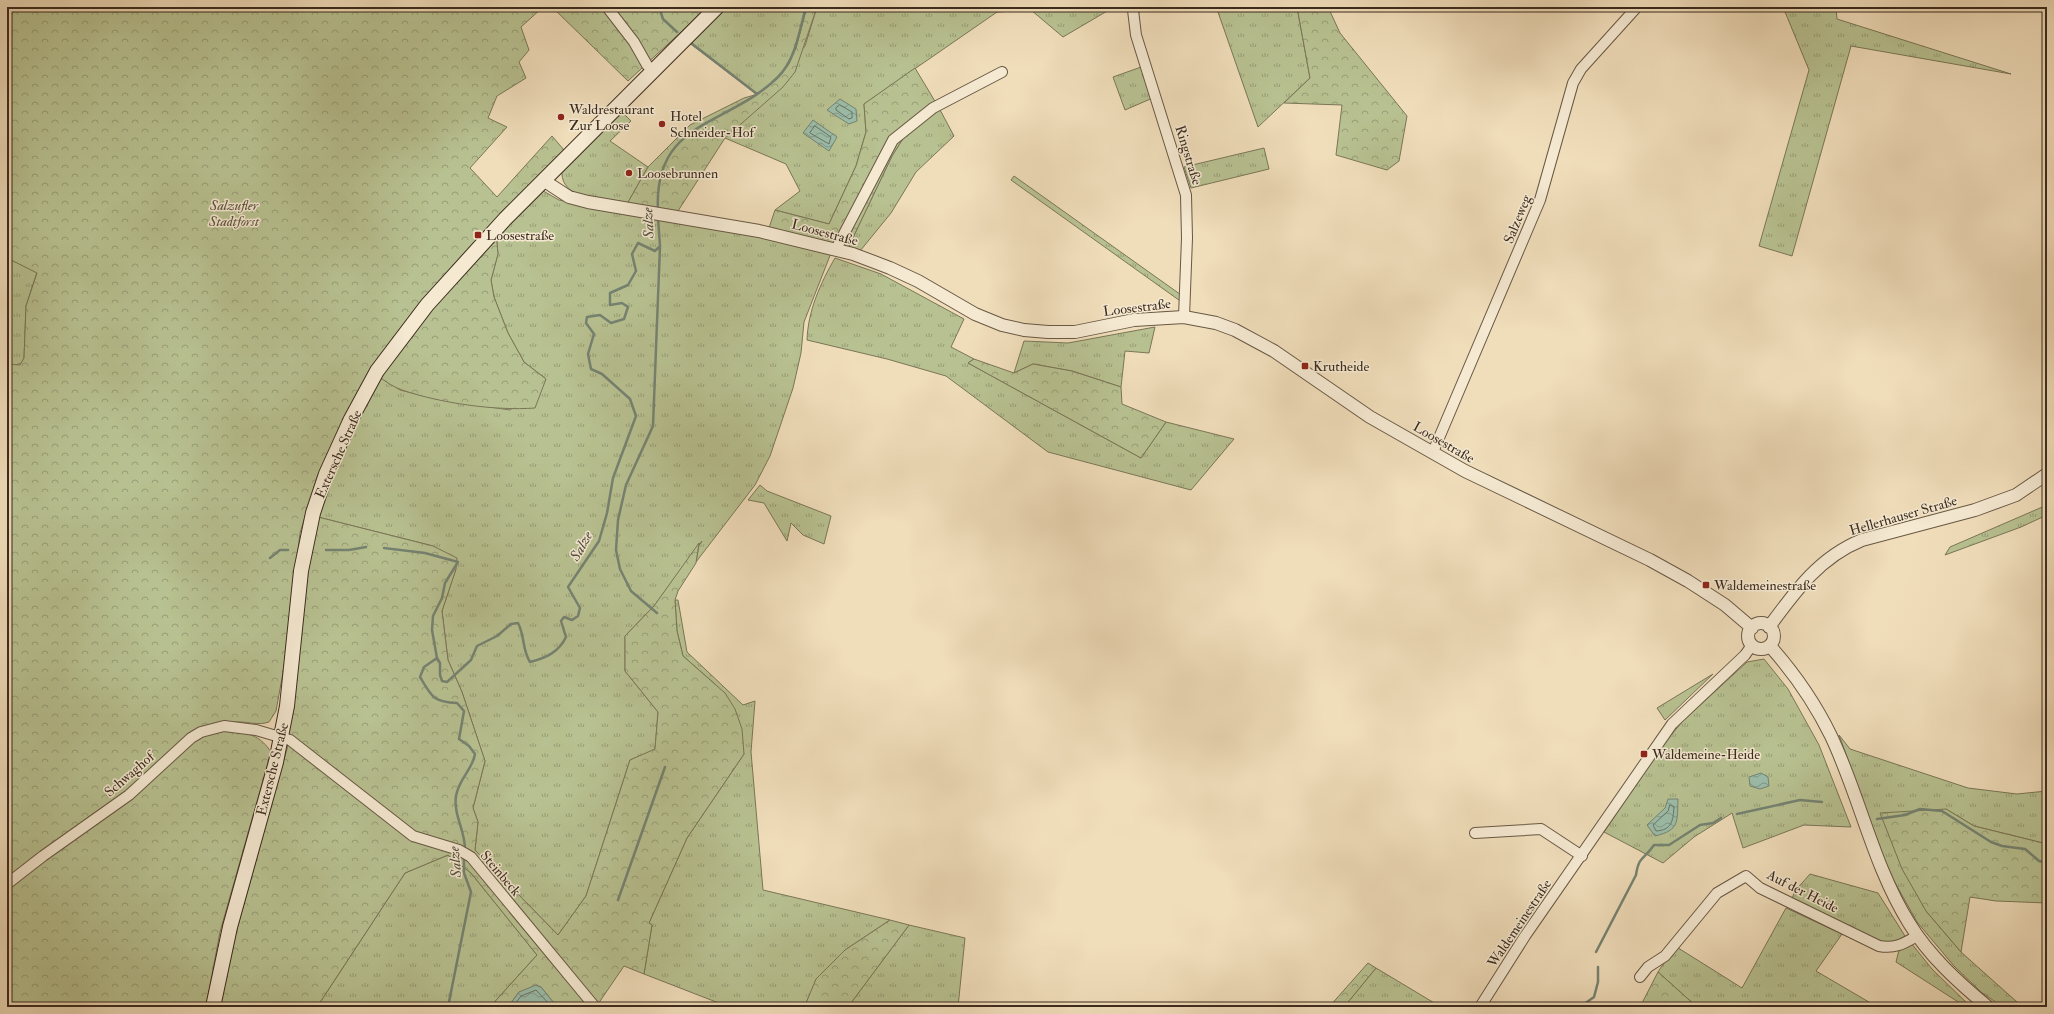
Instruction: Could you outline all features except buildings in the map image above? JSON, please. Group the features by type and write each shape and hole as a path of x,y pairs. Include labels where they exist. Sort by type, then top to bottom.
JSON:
{"main road":[{"name":"Extersche Straße","path":"213,1007 230,927 282,736 287,706 296,605 308,533 326,474 351,419 377,371 428,305 543,180 717,7"}],"street":[{"path":"606,7 634,42 647,65 653,71"},
{"name":"Ringstraße","path":"1137,7 1133,10 1136,35 1186,195 1187,238 1184,317"},
{"name":"Salzeweg","path":"1433,452 1540,200 1574,83 1580,69 1637,7"},
{"path":"836,250 893,140 933,108 1002,72"},
{"name":"Loosestraße","path":"543,180 569,197 759,231 836,250 890,268 975,314 1002,325 1024,330 1074,332 1134,320 1184,317 1216,323 1253,338 1274,350 1370,417 1465,471 1650,560 1682,578 1725,604 1752,628"},
{"name":"Hellerhauser Straße","path":"1769,626 1816,568 1831,556 1850,545 1862,540 1975,510 2016,495 2047,474"},
{"path":"1760,624 1769,626 1774,636 1770,646 1761,649 1752,646 1749,637 1752,628 1760,624"},
{"name":"Waldemeinestraße","path":"1480,1007 1525,936 1582,856 1672,724 1745,655 1752,646"},
{"path":"1770,646 1802,686 1831,736 1883,872 1917,936 1962,985 1988,1007"},
{"name":"Schwaghof","path":"7,884 43,856 129,796 183,745 201,732 224,726 237,726 282,736"},
{"name":"Steinbeck","path":"282,736 296,744 333,772 413,836 459,850 471,857 595,1007"},
{"path":"1475,833 1530,828 1541,829 1582,856"},
{"name":"Auf der Heide","path":"1640,976 1648,967 1665,956 1717,893 1746,876 1760,888 1777,897 1879,946 1890,948 1901,946 1917,936"}],"green space":[{"name":"Salzufler Stadtforst","path":"7,7 543,7 521,27 529,50 519,62 526,78 497,96 488,118 507,127 470,168 497,197 552,136 564,150 426,302 346,421 317,477 300,533 284,667 276,711 269,722 234,722 234,731 246,733 256,737 264,743 271,752 220,932 206,1007 7,1007 7,364 20,365 24,358 26,306 37,273 7,258"},
{"path":"552,7 708,7 628,81"},
{"path":"724,7 807,7 798,43 791,61 778,79 758,94 688,42"},
{"path":"807,7 817,7 795,72 783,87 725,138 678,211 627,204 648,167 690,125 744,98 758,94 779,77 789,64 796,48"},
{"path":"817,7 1114,7 1063,37 1031,10 997,12 864,104 866,132 856,166 829,224 775,210 800,191 786,164 725,138 745,118 805,46"},
{"path":"1212,7 1297,7 1310,78 1258,127 1218,12"},
{"path":"1297,7 1328,7 1340,33 1407,116 1399,161 1387,170 1336,155 1342,105 1284,103 1310,78"},
{"path":"1783,7 1836,7 1837,19 2011,74 1851,46 1792,256 1759,246 1809,70"},
{"path":"1144,66 1155,97 1125,110 1113,77"},
{"path":"915,68 939,108 904,137 892,156 848,248 769,228 775,210 829,224 856,166 866,132 864,104"},
{"path":"939,108 954,136 916,172 891,213 860,251 848,248 892,156 904,137"},
{"path":"620,110 631,121 610,141 648,167 627,204 577,194 563,181 562,169"},
{"path":"1264,148 1269,169 1191,188 1184,167"},
{"path":"1014,176 1184,297 1183,303 1011,180"},
{"path":"538,188 559,200 719,228 831,253 804,322 801,353 793,388 770,456 755,485 696,562 699,545 654,606 625,636 625,671 658,712 655,750 630,760 586,896 558,935 475,850 478,822 473,808 485,761 462,692 448,660 442,611 456,569 433,546 318,517 330,475 378,376 400,390 437,399 510,410 546,379 524,362 508,333 494,297 491,280 498,254 496,232"},
{"path":"496,232 498,254 491,280 494,297 508,333 524,362 546,379 535,408 519,409 485,407 433,399 392,386 378,376 429,306"},
{"path":"7,258 37,272 26,306 24,358 22,363 15,365 7,364"},
{"path":"835,258 881,274 964,319 951,347 974,359 968,363 1141,458 1166,422 1234,439 1191,490 1048,452 946,376 887,359 807,340 812,308 824,278"},
{"path":"1155,327 1149,353 1125,351 1121,387 1072,371 1033,364 1014,373 1024,341 1068,343"},
{"path":"974,359 1014,373 1033,364 1072,371 1121,387 1122,404 1166,422 1141,458 968,363"},
{"path":"760,485 767,491 831,516 824,544 803,535 791,523 787,541 764,503 748,500"},
{"path":"2047,505 2047,515 2021,527 1945,555 1950,547"},
{"path":"318,517 433,546 457,558 456,569 442,611 448,660 462,692 485,761 473,808 478,822 475,850 558,935 586,896 630,760 655,749 658,712 625,671 625,636 654,606 699,543 696,563 678,591 675,600 677,631 683,656 725,693 735,709 742,729 744,754 687,838 649,923 652,925 644,974 624,966 596,1007 557,1007 541,987 519,992 508,1007 490,1007 537,955 471,873 448,855 405,873 317,1007 219,1007 237,929 287,749 308,568"},
{"path":"675,600 678,600 687,652 743,705 755,701 751,752 763,890 890,920 845,950 817,979 806,1003 806,1007 729,1007 644,974 652,925 649,923 687,838 744,754 715,684 683,656 677,631"},
{"path":"1764,659 1788,689 1819,745 1851,827 1804,825 1743,848 1732,813 1694,837 1663,863 1604,832 1664,743 1683,721 1747,662"},
{"path":"1713,674 1665,720 1657,708"},
{"path":"1839,735 1850,749 1968,788 2017,794 2047,791 2047,844 1974,826 1946,809 1926,911 1961,952 2017,1002 2026,1007 2003,1007 1981,992 1954,966 1917,922 1889,872"},
{"path":"1946,809 1974,826 2047,844 2047,903 1996,901 1970,897 1961,952 1926,911 1902,869 1880,813"},
{"path":"448,855 471,873 537,955 490,1007 317,1007 405,873"},
{"path":"1810,874 1878,893 1905,936 1893,942 1879,941 1791,901 1795,891"},
{"path":"1786,908 1842,934 1816,971 1874,1005 1873,1007 1697,1007 1658,972 1675,946 1742,988"},
{"path":"890,920 909,925 848,1007 806,1007 806,1003 816,979 845,950"},
{"path":"909,925 965,938 958,1007 848,1007"},
{"path":"1911,943 1932,969 1971,1007 1966,1007 1896,962 1899,950"},
{"path":"1368,963 1376,968 1344,1007 1329,1007"},
{"path":"1376,968 1441,1007 1344,1007"},
{"path":"1658,972 1697,1007 1640,1007"}],"water":[{"path":"840,99 856,109 857,121 849,124 827,110"},
{"path":"813,120 837,137 829,151 803,133"},
{"path":"1761,773 1768,777 1769,786 1760,789 1750,786 1749,777"},
{"path":"1668,799 1678,799 1676,824 1669,831 1655,836 1647,825 1665,808"},
{"path":"536,985 541,987 557,1007 508,1007 519,992"}],"waterway":[{"path":"659,7 663,19 677,32"},
{"name":"Salze","path":"658,211 660,181 668,158 681,141 697,128 758,93 778,77 784,70 793,53 806,7"},
{"path":"691,43 757,94"},
{"name":"Salze","path":"465,851 464,837 456,810 456,796 460,784 472,764 475,754 469,746 459,739 464,711 457,703 438,700 434,697 420,677 424,667 437,658 440,663 440,675 442,681 447,682 471,660 477,646 497,636 511,624 518,623 522,633 527,657 530,662 541,659 560,647 566,637 561,621 564,617 572,620 578,616 580,608 568,587 599,541 607,513 613,478 636,416 630,399 602,374 591,369 588,354 594,334 586,323 587,317 600,315 611,323 624,319 628,307 622,303 610,305 610,293 628,285 636,271 632,254 638,243 655,251 660,246 658,218"},
{"path":"657,613 631,591 620,569 616,550 618,520 626,485 653,426 660,246"},
{"path":"326,550 349,550 366,547"},
{"path":"384,548 425,553 458,562 445,583 442,598 433,616 432,630 437,658"},
{"path":"270,558 280,550 288,550"},
{"path":"618,900 665,767"},
{"path":"1737,814 1800,800 1822,802"},
{"path":"1877,819 1905,815 1920,809 1942,811 1991,842 2002,846 2025,849 2039,861 2044,862 2047,859"},
{"path":"1596,952 1636,875 1640,861 1654,845 1669,845 1700,825 1713,823 1721,818"},
{"name":"Salze","path":"448,1007 471,892 464,873 464,856"},
{"path":"1580,1007 1594,997 1598,982 1598,967"}],"place":[{"name":"Waldrestaurant Zur Loose","path":"561,117"},
{"name":"Hotel Schneider-Hof","path":"662,124"},
{"name":"Loosebrunnen","path":"629,173"},
{"name":"Loosestraße","path":"478,235"},
{"name":"Krutheide","path":"1305,366"},
{"name":"Waldemeinestraße","path":"1706,585"},
{"name":"Waldemeine-Heide","path":"1644,754"}]}
